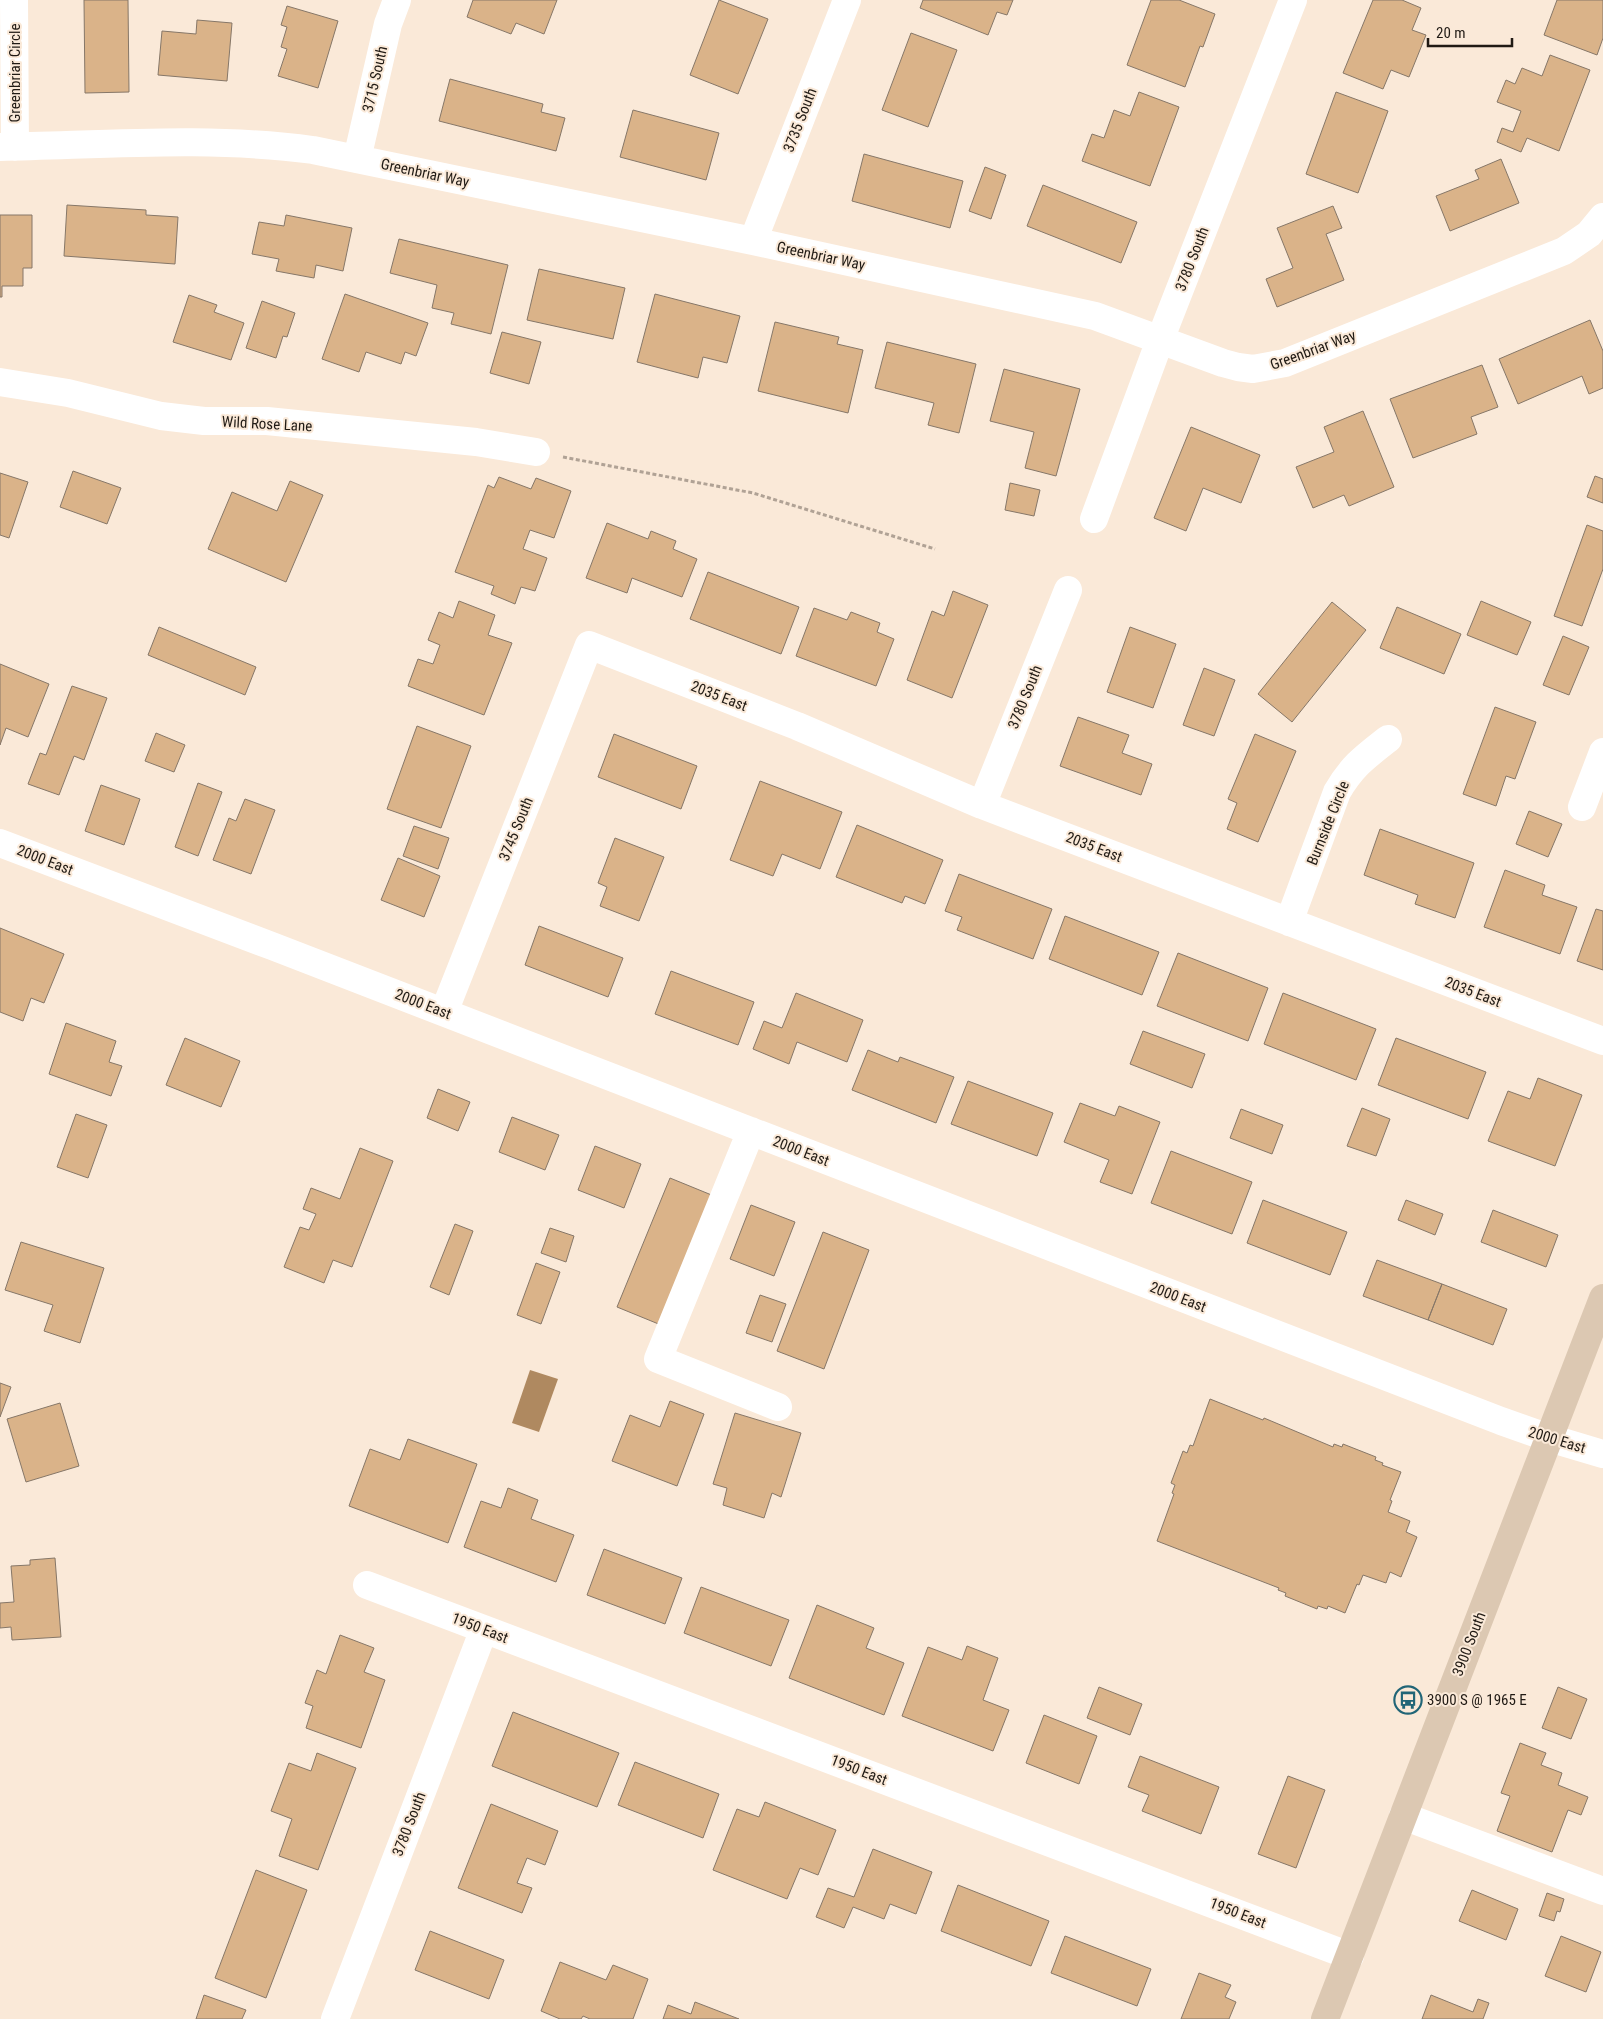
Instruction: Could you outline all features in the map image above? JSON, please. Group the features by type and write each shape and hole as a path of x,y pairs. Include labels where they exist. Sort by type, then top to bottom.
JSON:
{"main road":[{"name":"3900 South","path":"1326,2019 1603,1298"}],"street":[{"name":"Greenbriar Circle","path":"8,147 14,0"},
{"name":"3715 South","path":"357,159 388,24 397,0"},
{"name":"3735 South","path":"753,241 847,0"},
{"name":"3780 South","path":"1094,519 1160,340 1293,0"},
{"name":"Greenbriar Way","path":"8,147 226,142 295,148 357,159 753,241 1094,316 1238,367 1253,369 1285,363 1564,251 1588,234 1603,217"},
{"name":"Wild Rose Lane","path":"0,382 68,393 161,416 204,421 267,422 476,442 536,452"},
{"name":"3780 South","path":"982,804 1068,590"},
{"name":"2035 East","path":"589,645 797,726 982,804 1603,1042"},
{"name":"3745 South","path":"444,1012 589,645"},
{"name":"Burnside Circle","path":"1289,922 1337,792 1346,776 1358,762 1388,739"},
{"path":"1582,807 1603,752"},
{"name":"2000 East","path":"0,843 1549,1438 1603,1454"},
{"path":"750,1131 658,1359 778,1407"},
{"name":"1950 East","path":"367,1585 1350,1956"},
{"name":"3780 South","path":"335,2019 484,1629"},
{"path":"1403,1816 1603,1891"}],"path":[{"path":"536,452 753,493 935,549"}],"shaded area":[{"path":"530,1370 558,1379 539,1432 512,1423"}],"building":[{"path":"84,0 128,0 129,92 85,93"},
{"path":"473,0 557,0 544,34 516,23 511,34 467,17"},
{"path":"719,0 768,19 738,94 690,75"},
{"path":"923,0 1013,0 1007,15 997,12 988,35 920,8"},
{"path":"1151,0 1179,0 1215,14 1203,47 1200,46 1185,87 1127,65"},
{"path":"1373,0 1402,0 1421,8 1412,30 1426,35 1409,77 1391,70 1383,89 1343,73"},
{"path":"1557,0 1603,0 1603,38 1597,55 1544,35"},
{"path":"287,6 338,21 318,88 278,76 287,49 281,47 287,27 281,25"},
{"path":"197,20 232,23 227,81 158,75 162,31 196,34"},
{"path":"911,33 957,50 928,127 882,110"},
{"path":"1550,55 1590,70 1559,151 1527,138 1521,152 1497,142 1502,128 1513,132 1521,111 1497,102 1506,80 1515,84 1522,68 1542,76"},
{"path":"450,79 543,104 541,112 565,118 556,151 439,121"},
{"path":"1139,92 1179,107 1150,186 1082,161 1092,134 1104,138 1114,110 1130,116"},
{"path":"1336,92 1388,111 1358,193 1306,174"},
{"path":"633,110 719,133 706,180 620,157"},
{"path":"864,154 963,181 950,228 852,201"},
{"path":"1501,159 1519,203 1450,231 1436,196 1479,179 1475,170"},
{"path":"985,167 1006,175 991,219 969,211"},
{"path":"1043,185 1137,222 1121,263 1027,226"},
{"path":"67,205 146,210 146,215 178,217 175,264 64,256"},
{"path":"1333,206 1342,228 1326,234 1344,280 1277,307 1266,279 1293,268 1277,228"},
{"path":"0,215 32,215 32,268 23,268 23,286 2,286 2,297 0,297"},
{"path":"286,215 352,228 343,271 316,265 314,278 276,271 279,259 252,254 259,222 284,226"},
{"path":"399,239 508,265 491,334 451,324 454,313 432,308 437,285 390,273"},
{"path":"539,269 625,288 613,339 527,320"},
{"path":"345,294 428,323 416,356 405,352 401,364 366,352 359,372 322,359"},
{"path":"655,294 740,316 727,363 703,357 698,378 637,362"},
{"path":"189,295 217,305 214,312 244,323 231,360 173,342"},
{"path":"262,301 295,313 287,337 283,336 276,358 246,348"},
{"path":"1590,320 1603,351 1603,388 1589,394 1582,376 1518,404 1499,359"},
{"path":"775,322 839,337 837,344 863,350 848,413 758,391"},
{"path":"502,332 541,342 529,384 490,373"},
{"path":"887,342 976,364 959,433 928,425 934,403 875,388"},
{"path":"1482,365 1498,407 1471,417 1477,434 1413,458 1390,399"},
{"path":"1004,369 1080,389 1056,476 1025,468 1034,432 990,421"},
{"path":"1363,411 1394,487 1349,506 1344,495 1313,508 1296,467 1334,452 1324,427"},
{"path":"1191,427 1260,455 1241,503 1203,488 1186,531 1154,518"},
{"path":"73,471 121,488 107,524 60,507"},
{"path":"0,473 28,482 9,538 0,535"},
{"path":"1595,476 1603,479 1603,503 1587,497"},
{"path":"499,477 531,489 536,478 571,491 554,538 530,530 523,549 547,558 535,591 521,587 515,604 491,594 494,586 455,572 488,485 494,488"},
{"path":"290,481 323,495 286,582 208,549 232,492 277,511"},
{"path":"1010,483 1040,490 1034,516 1005,510"},
{"path":"607,523 648,539 651,531 676,541 673,549 697,559 682,597 632,578 627,593 586,578"},
{"path":"1587,525 1603,531 1603,569 1582,626 1554,616"},
{"path":"708,572 799,607 781,654 690,619"},
{"path":"953,591 988,605 952,698 907,680 932,611 944,616"},
{"path":"459,601 495,615 488,635 512,643 484,715 408,686 418,659 433,664 440,645 428,640 439,612 453,618"},
{"path":"1481,601 1531,622 1517,655 1467,635"},
{"path":"1332,602 1366,630 1292,722 1258,694"},
{"path":"1397,607 1461,634 1444,674 1380,648"},
{"path":"814,608 847,620 851,612 880,623 877,632 894,639 876,686 796,656"},
{"path":"159,627 256,667 245,695 148,655"},
{"path":"1130,627 1176,644 1153,708 1107,692"},
{"path":"1563,636 1589,647 1569,695 1543,685"},
{"path":"0,664 49,684 28,737 6,728 0,745"},
{"path":"1204,668 1235,680 1214,736 1183,725"},
{"path":"72,686 107,698 84,760 74,756 59,795 28,784 40,753 46,755"},
{"path":"1495,707 1536,722 1515,779 1506,776 1496,806 1463,794"},
{"path":"1078,717 1129,735 1122,753 1152,764 1141,795 1060,766"},
{"path":"417,726 471,746 441,828 387,809"},
{"path":"156,733 185,745 174,772 145,761"},
{"path":"614,734 697,766 681,809 598,777"},
{"path":"1255,734 1296,751 1258,842 1227,829 1237,803 1228,799"},
{"path":"760,781 842,812 820,869 782,854 773,876 730,860"},
{"path":"198,783 222,792 198,856 175,847"},
{"path":"101,785 140,799 124,845 85,831"},
{"path":"245,799 275,810 251,874 213,860 229,818 236,821"},
{"path":"1529,811 1562,824 1548,857 1516,844"},
{"path":"857,825 943,860 925,904 905,896 902,903 836,877"},
{"path":"414,826 449,838 438,869 403,856"},
{"path":"1380,829 1474,863 1455,918 1415,904 1418,895 1364,875"},
{"path":"615,838 664,857 639,921 600,906 607,887 598,883"},
{"path":"398,858 440,876 424,917 381,900"},
{"path":"1505,870 1545,885 1542,895 1577,907 1560,954 1484,927"},
{"path":"959,874 1052,909 1033,959 957,930 962,917 945,911"},
{"path":"1596,909 1603,911 1603,970 1577,961"},
{"path":"1065,916 1159,952 1142,995 1049,959"},
{"path":"539,926 623,958 608,997 525,965"},
{"path":"0,928 64,954 44,1003 31,998 23,1021 0,1012"},
{"path":"1178,953 1268,988 1248,1041 1157,1006"},
{"path":"671,971 754,1002 738,1045 655,1014"},
{"path":"796,993 863,1020 847,1062 797,1042 789,1064 753,1049 764,1021 782,1028"},
{"path":"1283,993 1376,1029 1356,1080 1264,1044"},
{"path":"66,1023 116,1041 109,1062 122,1066 111,1096 49,1074"},
{"path":"1143,1031 1205,1054 1192,1088 1130,1064"},
{"path":"185,1038 240,1061 221,1107 166,1085"},
{"path":"1396,1038 1486,1072 1468,1119 1378,1085"},
{"path":"868,1050 898,1062 900,1057 954,1077 936,1123 852,1090"},
{"path":"1538,1078 1582,1095 1555,1166 1488,1141 1508,1091 1530,1099"},
{"path":"968,1081 1053,1113 1037,1156 951,1124"},
{"path":"438,1089 470,1102 458,1131 427,1118"},
{"path":"1080,1103 1115,1116 1119,1106 1160,1122 1132,1194 1100,1182 1109,1160 1064,1142"},
{"path":"1362,1108 1390,1119 1376,1156 1347,1146"},
{"path":"1241,1109 1283,1125 1272,1154 1230,1138"},
{"path":"76,1114 107,1125 88,1178 57,1167"},
{"path":"512,1117 559,1135 545,1170 499,1152"},
{"path":"595,1146 641,1164 624,1208 578,1190"},
{"path":"360,1148 393,1161 352,1267 333,1260 324,1283 284,1267 300,1227 309,1230 316,1214 303,1209 311,1188 340,1199"},
{"path":"1171,1151 1252,1182 1232,1234 1151,1203"},
{"path":"670,1178 714,1196 661,1325 617,1307"},
{"path":"1263,1200 1347,1232 1330,1275 1247,1243"},
{"path":"1406,1200 1443,1214 1435,1235 1398,1220"},
{"path":"751,1205 795,1222 774,1276 730,1259"},
{"path":"1493,1210 1558,1235 1546,1267 1481,1242"},
{"path":"455,1224 473,1231 449,1295 430,1287"},
{"path":"550,1228 574,1236 566,1262 541,1253"},
{"path":"823,1232 869,1250 824,1369 777,1351"},
{"path":"21,1242 104,1268 80,1343 44,1331 53,1305 5,1290"},
{"path":"1377,1260 1442,1284 1428,1320 1363,1296"},
{"path":"536,1263 560,1272 541,1324 517,1315"},
{"path":"1442,1284 1507,1309 1493,1345 1428,1320"},
{"path":"760,1295 786,1304 772,1342 746,1333"},
{"path":"0,1383 11,1387 0,1417"},
{"path":"1210,1399 1263,1420 1264,1418 1333,1447 1334,1444 1342,1447 1343,1444 1376,1457 1375,1460 1383,1463 1382,1465 1401,1472 1390,1500 1392,1501 1388,1512 1410,1521 1406,1532 1417,1537 1401,1577 1390,1572 1386,1583 1363,1575 1359,1585 1357,1584 1345,1613 1328,1606 1327,1609 1318,1606 1317,1609 1285,1596 1286,1593 1278,1590 1279,1588 1157,1541 1174,1494 1172,1493 1175,1485 1171,1483 1183,1451 1187,1453 1190,1445 1193,1446"},
{"path":"670,1401 704,1414 677,1486 612,1461 630,1415 660,1427"},
{"path":"60,1403 79,1466 26,1482 7,1419"},
{"path":"735,1413 801,1433 781,1497 772,1493 764,1518 723,1505 727,1488 713,1484"},
{"path":"408,1439 477,1464 448,1543 349,1506 370,1449 400,1460"},
{"path":"508,1488 538,1500 531,1519 574,1535 556,1582 464,1547 481,1501 501,1508"},
{"path":"604,1549 682,1578 665,1624 587,1595"},
{"path":"55,1558 61,1637 12,1640 11,1627 0,1628 0,1603 14,1602 11,1566 30,1565 30,1560"},
{"path":"701,1587 789,1620 771,1666 684,1633"},
{"path":"817,1605 874,1628 866,1648 904,1663 884,1715 789,1678"},
{"path":"340,1635 374,1648 364,1672 385,1680 361,1748 306,1728 313,1706 305,1703 317,1670 326,1674"},
{"path":"967,1646 998,1658 983,1700 1009,1710 993,1751 902,1716 928,1647 962,1660"},
{"path":"1099,1687 1142,1704 1130,1735 1087,1718"},
{"path":"1558,1687 1587,1699 1571,1739 1542,1728"},
{"path":"513,1712 619,1753 597,1807 492,1766"},
{"path":"1044,1715 1097,1736 1079,1784 1026,1763"},
{"path":"1520,1743 1546,1753 1541,1765 1562,1773 1558,1785 1588,1797 1581,1815 1568,1810 1552,1852 1497,1831 1510,1796 1501,1793"},
{"path":"317,1753 356,1768 318,1870 279,1856 292,1819 271,1811 289,1763 311,1771"},
{"path":"1140,1756 1219,1787 1201,1834 1142,1811 1149,1795 1128,1787"},
{"path":"635,1762 719,1794 703,1838 618,1805"},
{"path":"1288,1776 1325,1790 1296,1868 1258,1854"},
{"path":"765,1802 836,1830 818,1875 800,1868 787,1899 713,1870 737,1809 759,1817"},
{"path":"491,1804 558,1831 545,1865 527,1858 517,1883 532,1888 522,1913 458,1888"},
{"path":"873,1849 932,1872 916,1914 890,1904 884,1919 853,1907 844,1928 816,1917 828,1888 854,1897"},
{"path":"256,1870 307,1890 266,1998 215,1978"},
{"path":"958,1885 1049,1921 1031,1966 941,1931"},
{"path":"1472,1890 1518,1909 1506,1940 1459,1921"},
{"path":"1547,1893 1564,1899 1560,1912 1557,1911 1554,1921 1539,1916"},
{"path":"430,1931 504,1960 489,1999 415,1970"},
{"path":"1065,1936 1151,1969 1137,2006 1051,1973"},
{"path":"1561,1936 1601,1952 1586,1992 1545,1976"},
{"path":"560,1962 606,1980 613,1965 648,1979 633,2019 590,2019 583,2016 581,2019 560,2019 541,2011"},
{"path":"1199,1973 1231,1985 1225,1997 1236,2002 1229,2019 1181,2019"},
{"path":"204,1995 246,2010 242,2019 196,2019"},
{"path":"1431,1995 1473,2012 1478,1999 1489,2003 1483,2019 1422,2019"},
{"path":"695,2002 739,2019 663,2019 668,2005 691,2014"}],"place":[{"name":"3900 S @ 1965 E","path":"1408,1700"}]}
